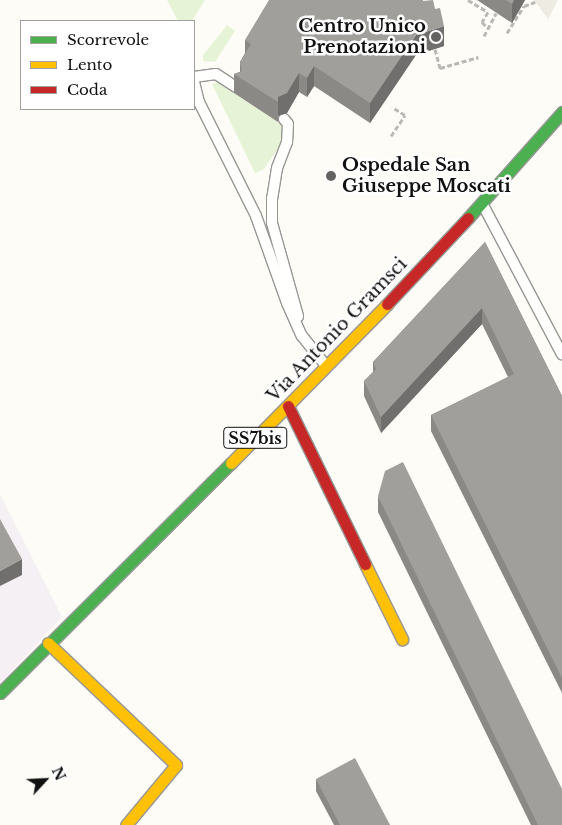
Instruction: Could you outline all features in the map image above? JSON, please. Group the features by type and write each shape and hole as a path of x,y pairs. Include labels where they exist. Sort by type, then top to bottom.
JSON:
{"main road":[{"name":"Via Antonio Gramsci","path":"0,694 48,643 327,367 506,178 562,112"},
{"name":"Via Antonio Gramsci","path":"506,178 548,146"},
{"path":"288,406 402,639"},
{"path":"48,643 176,765 126,825"}],"lane":[{"path":"195,77 216,74 236,87"},
{"path":"195,86 199,102 256,216 287,303 302,336 327,367"},
{"path":"284,119 288,124 287,142 277,168 272,198 272,224 302,336"},
{"path":"482,203 562,354"}],"path":[{"path":"468,0 488,12 482,22 488,28"},
{"path":"507,33 524,6 534,2"},
{"path":"484,36 496,13"},
{"path":"434,49 440,68 478,57"},
{"path":"391,136 405,115 392,107"}],"shaded area":[{"path":"534,0 558,0 548,19"},
{"path":"0,494 62,617 0,683"}],"green space":[{"path":"167,0 205,0 193,20 177,20"},
{"path":"227,25 235,31 215,62 203,61 203,55"},
{"path":"219,82 281,123 282,143 263,170 255,173 212,84"}],"building":[{"path":"269,0 433,0 435,9 440,8 444,26 416,35 370,103 314,66 307,78 299,73 287,93 278,97 278,102 234,74 242,71 240,62 251,44 245,40"},
{"path":"506,0 514,0 512,4"},
{"path":"485,242 562,396 562,678 431,415 514,374 482,308 381,417 364,381 376,369 373,362"},
{"path":"403,462 562,789 562,825 538,825 378,496 385,471"},
{"path":"0,519 22,559 0,571"},
{"path":"355,758 390,825 340,825 316,779"}],"traffic: fast":[{"path":"468,218 562,112"},
{"path":"0,693 231,463"}],"traffic: slow":[{"path":"231,463 387,304"},
{"path":"365,564 402,639"},
{"path":"48,643 176,765 126,825"}],"traffic: jam":[{"path":"387,304 468,218"},
{"path":"288,406 365,564"}],"place":[{"name":"Centro Unico Prenotazioni","path":"436,37"},
{"name":"Ospedale San Giuseppe Moscati","path":"331,176"}]}
